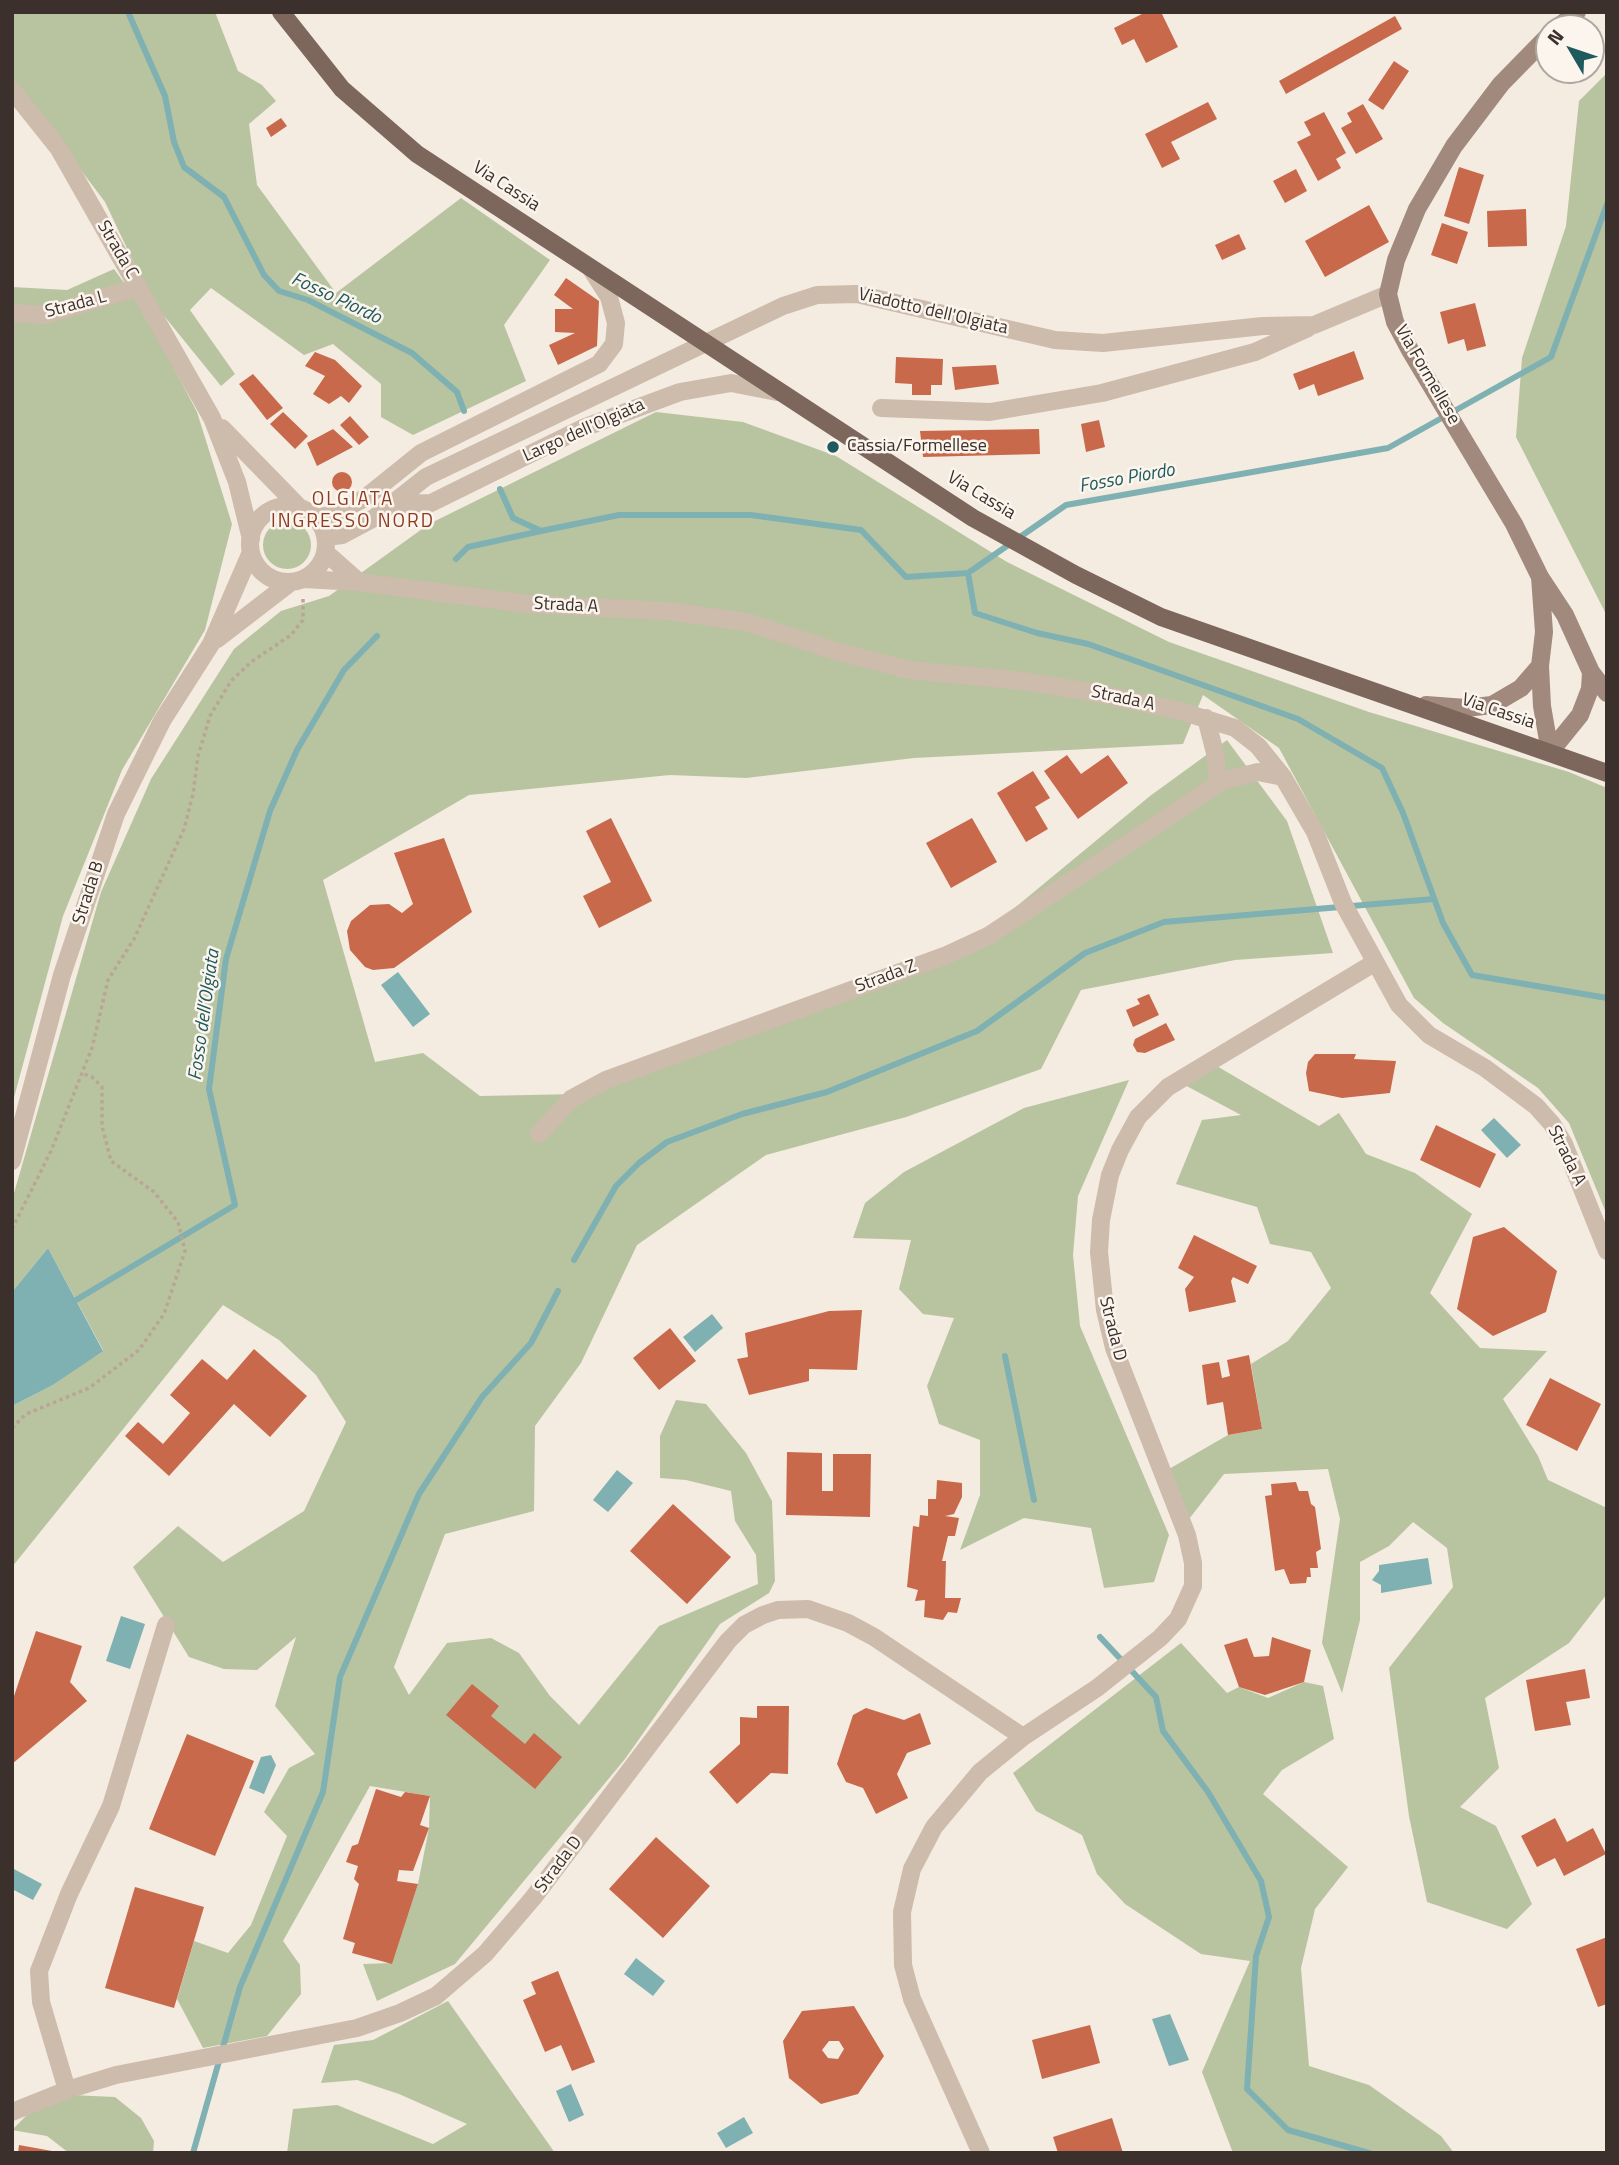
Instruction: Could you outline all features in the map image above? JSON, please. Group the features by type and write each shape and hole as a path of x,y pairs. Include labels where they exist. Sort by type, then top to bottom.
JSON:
{"main road":[{"name":"Via Cassia","path":"281,12 320,65 386,130 416,153 973,518 1043,558 1161,617 1607,773"}],"street":[{"path":"1388,294 1396,260 1418,209 1454,146 1501,83 1535,49"},
{"name":"Strada C","path":"12,90 59,149 212,418 237,482 251,545"},
{"path":"387,481 421,453 606,358 616,336 615,315 604,287 587,264"},
{"name":"Strada L","path":"12,313 46,315 139,287"},
{"name":"Viadotto dell'Olgiata","path":"426,477 523,433 783,306 817,295 857,294 1055,340 1091,342 1314,325 1388,294"},
{"name":"Via Formellese","path":"1388,294 1395,322 1480,464 1540,577 1565,615 1591,672 1607,693"},
{"path":"881,408 990,412 1102,393 1255,352 1314,325"},
{"name":"Largo dell'Olgiata","path":"326,544 338,525 369,510 397,502 431,503 583,428 660,398 731,383 777,392"},
{"name":"Strada C","path":"212,418 300,508"},
{"path":"316,518 328,505 344,496 387,481 426,477"},
{"name":"Largo dell'Olgiata","path":"397,502 426,477"},
{"path":"326,544 313,573 298,581 280,582 261,571 251,545 263,516 287,506 300,508 316,518 326,544 359,582"},
{"name":"Strada B","path":"12,1161 62,975 116,814 162,721 212,643 251,545"},
{"path":"1540,577 1544,632 1540,666 1544,719 1550,751"},
{"name":"Strada B","path":"212,643 270,595 298,581"},
{"name":"Strada A","path":"298,581 359,582 528,604 667,611 747,622 845,654 909,670 1064,687 1206,718 1235,728 1251,739 1283,778 1315,832 1346,909 1392,995 1429,1035 1485,1068 1536,1106 1552,1124 1564,1144 1607,1251"},
{"path":"1403,701 1443,708 1479,708 1514,693 1540,666"},
{"path":"1550,751 1580,715 1590,689 1591,672"},
{"path":"1206,718 1215,753 1217,783"},
{"name":"Strada Z","path":"539,1134 571,1099 606,1080 980,940 1217,783 1247,773 1283,778"},
{"name":"Strada D","path":"981,2153 912,1999 902,1956 902,1912 912,1869 934,1827 964,1788 1023,1737 1097,1688 1143,1652 1178,1619 1192,1594 1194,1575 1187,1535 1109,1329 1099,1252 1101,1220 1110,1175 1129,1132 1160,1093 1197,1067 1374,963"},
{"name":"Strada D","path":"12,2112 67,2090 116,2076 378,2021 436,1996 462,1976 510,1926 556,1870 728,1640 744,1625 763,1615 808,1609 848,1622 1023,1737"},
{"path":"67,2090 41,2002 39,1971 69,1894 111,1806 166,1625"}],"path":[{"path":"12,1229 51,1151 92,1048 108,980 134,939 184,829 198,756 210,716 231,681 251,662 291,635 303,620 298,581"},
{"path":"12,1428 26,1415 89,1388 139,1350 164,1314 178,1278 184,1246 178,1222 154,1192 111,1161 102,1126 102,1087 92,1077 81,1073"}],"green space":[{"path":"12,12 215,12 238,71 262,85 276,101 249,124 257,185 336,293 461,198 550,260 504,325 526,381 413,435 381,417 381,384 333,344 304,355 211,288 190,310 235,374 221,386 152,301 105,202 12,79"},
{"path":"1607,73 1607,616 1516,437 1522,358 1566,226 1579,101 1596,84 1605,84"},
{"path":"114,269 143,309 197,412 232,524 205,630 122,770 63,916 12,1105 12,287 67,290"},
{"path":"656,412 743,422 836,456 1007,562 1169,642 1369,712 1569,772 1607,788 1607,1215 1569,1123 1538,1088 1443,1023 1414,998 1279,748 1203,695 1183,744 914,758 746,778 670,775 469,795 323,880 375,1062 423,1053 480,1096 579,1094 971,944 1150,796 1227,740 1287,821 1333,953 1235,960 1081,990 1041,1069 906,1117 766,1155 637,1245 581,1363 535,1426 534,1511 445,1534 394,1667 409,1695 447,1643 491,1638 519,1653 550,1696 579,1725 659,1626 758,1584 756,1555 735,1521 731,1491 686,1480 660,1478 660,1436 676,1400 706,1404 746,1453 772,1501 775,1581 769,1593 720,1624 625,1759 455,1964 377,2001 363,1964 392,1963 418,1884 429,1828 430,1796 370,1786 283,1941 300,1965 301,1994 267,2036 203,2048 177,1999 194,1941 228,1953 251,1925 287,1836 264,1812 289,1768 315,1754 275,1706 296,1637 257,1670 224,1669 189,1657 133,1567 178,1526 223,1562 304,1511 346,1422 316,1375 279,1340 223,1305 12,1567 12,1406 53,1385 103,1350 48,1248 12,1292 12,1200 101,892 151,779 234,649 281,611 329,596 429,524"},
{"path":"287,521 304,528 311,545 304,562 287,569 270,562 263,545 270,528"},
{"path":"1215,1065 1319,1126 1339,1113 1366,1154 1415,1173 1472,1214 1430,1293 1480,1348 1547,1351 1503,1399 1538,1456 1548,1480 1607,1508 1607,1594 1569,1643 1485,1698 1499,1768 1460,1807 1496,1826 1532,1904 1507,1929 1427,1902 1409,1816 1389,1668 1453,1587 1447,1548 1413,1522 1389,1546 1360,1562 1360,1620 1342,1693 1322,1643 1340,1519 1328,1469 1224,1474 1189,1519 1169,1469 1228,1435 1262,1429 1251,1364 1288,1341 1331,1288 1311,1252 1270,1244 1257,1207 1176,1184 1202,1120 1241,1115 1181,1083"},
{"path":"1129,1080 1078,1196 1073,1255 1080,1326 1169,1535 1154,1582 1104,1588 1091,1528 1024,1518 960,1550 980,1495 980,1440 939,1424 927,1386 954,1318 923,1314 899,1289 911,1240 853,1238 865,1203 904,1172 1024,1108"},
{"path":"1181,1643 1227,1693 1239,1687 1268,1698 1304,1682 1323,1686 1334,1739 1282,1770 1263,1794 1348,1867 1315,1909 1301,1968 1309,2066 1369,2085 1441,2136 1454,2153 1233,2153 1202,2072 1250,1961 1201,1954 1125,1904 1097,1874 1082,1835 1036,1811 1013,1773"},
{"path":"448,2001 555,2153 287,2153 293,2109 337,2105 433,2144 467,2124 399,2094 357,2080 321,2083 334,2045 373,2040"},
{"path":"70,2095 115,2097 141,2118 154,2141 153,2153 69,2153 47,2136 12,2130 28,2114"}],"water":[{"path":"398,972 430,1014 413,1027 381,985"},
{"path":"1494,1118 1521,1145 1507,1158 1481,1130"},
{"path":"48,1248 103,1351 53,1385 12,1406 12,1292"},
{"path":"712,1314 723,1328 695,1352 683,1337"},
{"path":"617,1470 633,1483 608,1512 593,1500"},
{"path":"1428,1558 1432,1584 1381,1593 1381,1585 1372,1580 1379,1571 1379,1565"},
{"path":"121,1616 145,1624 130,1669 106,1661"},
{"path":"271,1755 276,1765 264,1794 249,1788 261,1757"},
{"path":"12,1868 42,1884 33,1900 12,1889"},
{"path":"636,1958 665,1981 653,1996 624,1974"},
{"path":"1170,2014 1189,2060 1169,2066 1152,2019"},
{"path":"571,2084 584,2115 569,2122 556,2091"},
{"path":"744,2117 753,2133 726,2148 717,2133"}],"building":[{"path":"1146,12 1161,12 1178,47 1146,63 1134,39 1122,45 1114,28"},
{"path":"1395,16 1402,29 1286,94 1279,81"},
{"path":"1394,61 1409,71 1383,110 1368,100"},
{"path":"1208,102 1217,119 1171,142 1180,159 1162,168 1145,134"},
{"path":"1363,104 1383,139 1356,154 1341,128 1352,122 1347,113"},
{"path":"1324,112 1346,153 1336,159 1341,168 1318,181 1297,142 1311,135 1304,122"},
{"path":"281,118 287,126 271,137 266,128"},
{"path":"1459,167 1484,175 1469,224 1444,216"},
{"path":"1296,169 1307,191 1285,203 1273,181"},
{"path":"1369,205 1389,242 1325,277 1305,241"},
{"path":"1526,209 1527,246 1488,247 1487,211"},
{"path":"1442,223 1468,232 1457,264 1431,255"},
{"path":"1239,234 1246,249 1222,260 1215,245"},
{"path":"566,278 599,301 597,346 558,365 549,345 575,333 555,332 555,309 573,309 554,295"},
{"path":"1475,303 1486,346 1467,351 1464,339 1448,344 1440,312"},
{"path":"1354,351 1364,379 1318,396 1314,384 1299,390 1293,374"},
{"path":"315,352 335,360 362,386 349,403 341,396 329,404 313,394 325,376 305,366"},
{"path":"896,357 943,359 942,385 931,385 931,395 912,395 912,384 895,383"},
{"path":"996,365 999,384 955,390 952,367"},
{"path":"253,374 283,408 267,420 239,384"},
{"path":"283,412 308,436 295,449 270,424"},
{"path":"350,416 369,437 359,445 340,425"},
{"path":"1099,420 1105,447 1086,452 1081,424"},
{"path":"333,429 353,447 317,466 307,443"},
{"path":"1039,429 1040,454 923,457 920,431"},
{"name":"OLGIATA INGRESSO NORD","path":"342,472 349,475 352,482 349,489 342,492 335,489 332,482 335,475"},
{"path":"1067,755 1081,774 1108,755 1128,783 1078,819 1044,771"},
{"path":"1033,771 1050,798 1035,807 1048,829 1026,842 997,793"},
{"path":"611,818 652,901 599,928 583,896 611,882 586,831"},
{"path":"972,818 997,862 951,888 926,843"},
{"path":"444,838 472,912 394,968 373,970 365,967 350,950 347,931 351,921 370,905 389,904 402,913 413,904 394,853"},
{"path":"1149,994 1159,1015 1133,1027 1126,1010 1140,1004 1137,999"},
{"path":"1166,1023 1175,1040 1145,1053 1137,1052 1133,1045 1135,1039"},
{"path":"1315,1054 1356,1054 1354,1059 1396,1061 1390,1093 1342,1098 1309,1091 1306,1073 1308,1062"},
{"path":"1436,1125 1496,1154 1480,1188 1420,1160"},
{"path":"1504,1227 1557,1271 1546,1312 1493,1336 1457,1309 1473,1237"},
{"path":"1194,1235 1257,1266 1248,1284 1233,1277 1231,1281 1236,1302 1189,1312 1185,1289 1194,1277 1178,1268"},
{"path":"862,1310 857,1370 809,1369 809,1381 749,1395 737,1359 748,1357 745,1333 829,1311"},
{"path":"670,1328 696,1361 659,1390 633,1358"},
{"path":"254,1349 307,1396 270,1437 234,1404 169,1476 125,1436 138,1422 163,1444 190,1413 170,1395 202,1359 227,1380"},
{"path":"1249,1355 1262,1429 1228,1435 1223,1402 1207,1405 1202,1365 1219,1362 1222,1378 1230,1376 1227,1360"},
{"path":"1550,1378 1601,1404 1577,1451 1526,1425"},
{"path":"787,1452 822,1453 822,1491 833,1491 833,1454 871,1454 870,1517 786,1515"},
{"path":"937,1480 962,1483 962,1497 954,1514 945,1516 959,1518 955,1536 948,1536 942,1561 946,1561 945,1598 961,1598 957,1613 948,1612 943,1620 924,1617 925,1600 915,1601 918,1590 907,1587 913,1526 919,1527 920,1515 928,1516 928,1499 936,1499"},
{"path":"1296,1482 1299,1491 1308,1491 1311,1504 1315,1507 1321,1549 1316,1552 1318,1568 1310,1568 1311,1577 1307,1577 1306,1583 1290,1584 1284,1569 1275,1571 1265,1496 1272,1495 1271,1484"},
{"path":"673,1504 731,1557 687,1604 630,1551"},
{"path":"36,1631 82,1646 70,1682 87,1701 12,1764 12,1702"},
{"path":"1272,1637 1311,1650 1304,1682 1265,1695 1239,1687 1224,1645 1247,1638 1254,1657 1269,1656"},
{"path":"1585,1669 1590,1698 1566,1702 1571,1725 1535,1731 1526,1680"},
{"path":"472,1684 499,1706 491,1716 525,1744 534,1733 562,1757 535,1789 446,1715"},
{"path":"757,1706 789,1706 788,1774 771,1773 737,1804 709,1772 740,1744 740,1717 757,1718"},
{"path":"866,1708 904,1720 920,1713 931,1744 907,1753 897,1774 908,1798 876,1814 863,1788 846,1782 837,1764 853,1715"},
{"path":"187,1734 254,1761 215,1856 149,1829"},
{"path":"376,1789 401,1797 405,1792 430,1796 420,1825 429,1828 413,1871 399,1870 397,1881 418,1884 392,1964 352,1953 355,1943 343,1939 359,1884 354,1879 358,1866 346,1862 352,1846 358,1844"},
{"path":"1555,1818 1567,1842 1593,1828 1606,1854 1564,1876 1555,1858 1537,1867 1521,1836"},
{"path":"656,1837 710,1886 663,1938 609,1889"},
{"path":"135,1887 204,1907 174,2008 105,1988"},
{"path":"1607,1937 1607,2004 1598,2007 1576,1949"},
{"path":"558,1971 595,2062 572,2071 561,2045 545,2052 523,2000 536,1994 531,1982"},
{"path":"854,2006 884,2056 858,2094 821,2104 789,2078 783,2041 802,2011","holes":["829,2041 839,2041 844,2049 838,2059 828,2058 822,2050"]},
{"path":"1090,2025 1100,2063 1042,2079 1032,2040"},
{"path":"1112,2118 1123,2153 1058,2153 1053,2137"},
{"path":"19,2145 52,2151 52,2153 18,2153"}],"waterway":[{"name":"Fosso Piordo","path":"128,12 165,96 174,142 184,167 224,197 264,275 279,291 308,300 412,353 457,392 464,411"},
{"name":"Fosso Piordo","path":"500,489 513,518 541,531 619,515 751,515 861,530 906,577 968,573 1066,505 1388,448 1551,357 1607,204"},
{"name":"Fosso dell’Olgiata","path":"456,559 468,547 541,531"},
{"path":"968,573 975,613 1037,633 1088,644 1298,719 1382,768 1403,813 1443,923 1472,975 1607,998"},
{"name":"Fosso dell’Olgiata","path":"76,1300 235,1205 209,1089 226,959 270,811 297,750 344,670 377,636"},
{"path":"574,1260 616,1186 639,1163 667,1142 742,1114 827,1092 977,1031 1085,953 1164,922 1434,899"},
{"path":"193,2153 240,1987 323,1792 340,1677 419,1494 482,1397 531,1343 558,1291"},
{"path":"1005,1356 1034,1500"},
{"path":"1100,1637 1156,1697 1163,1731 1208,1792 1261,1881 1269,1917 1256,1956 1247,2089 1288,2130 1369,2153"}],"place":[{"name":"Cassia/Formellese","path":"833,447"}],"district":[{"name":"OLGIATA INGRESSO NORD","path":"353,511"}]}
